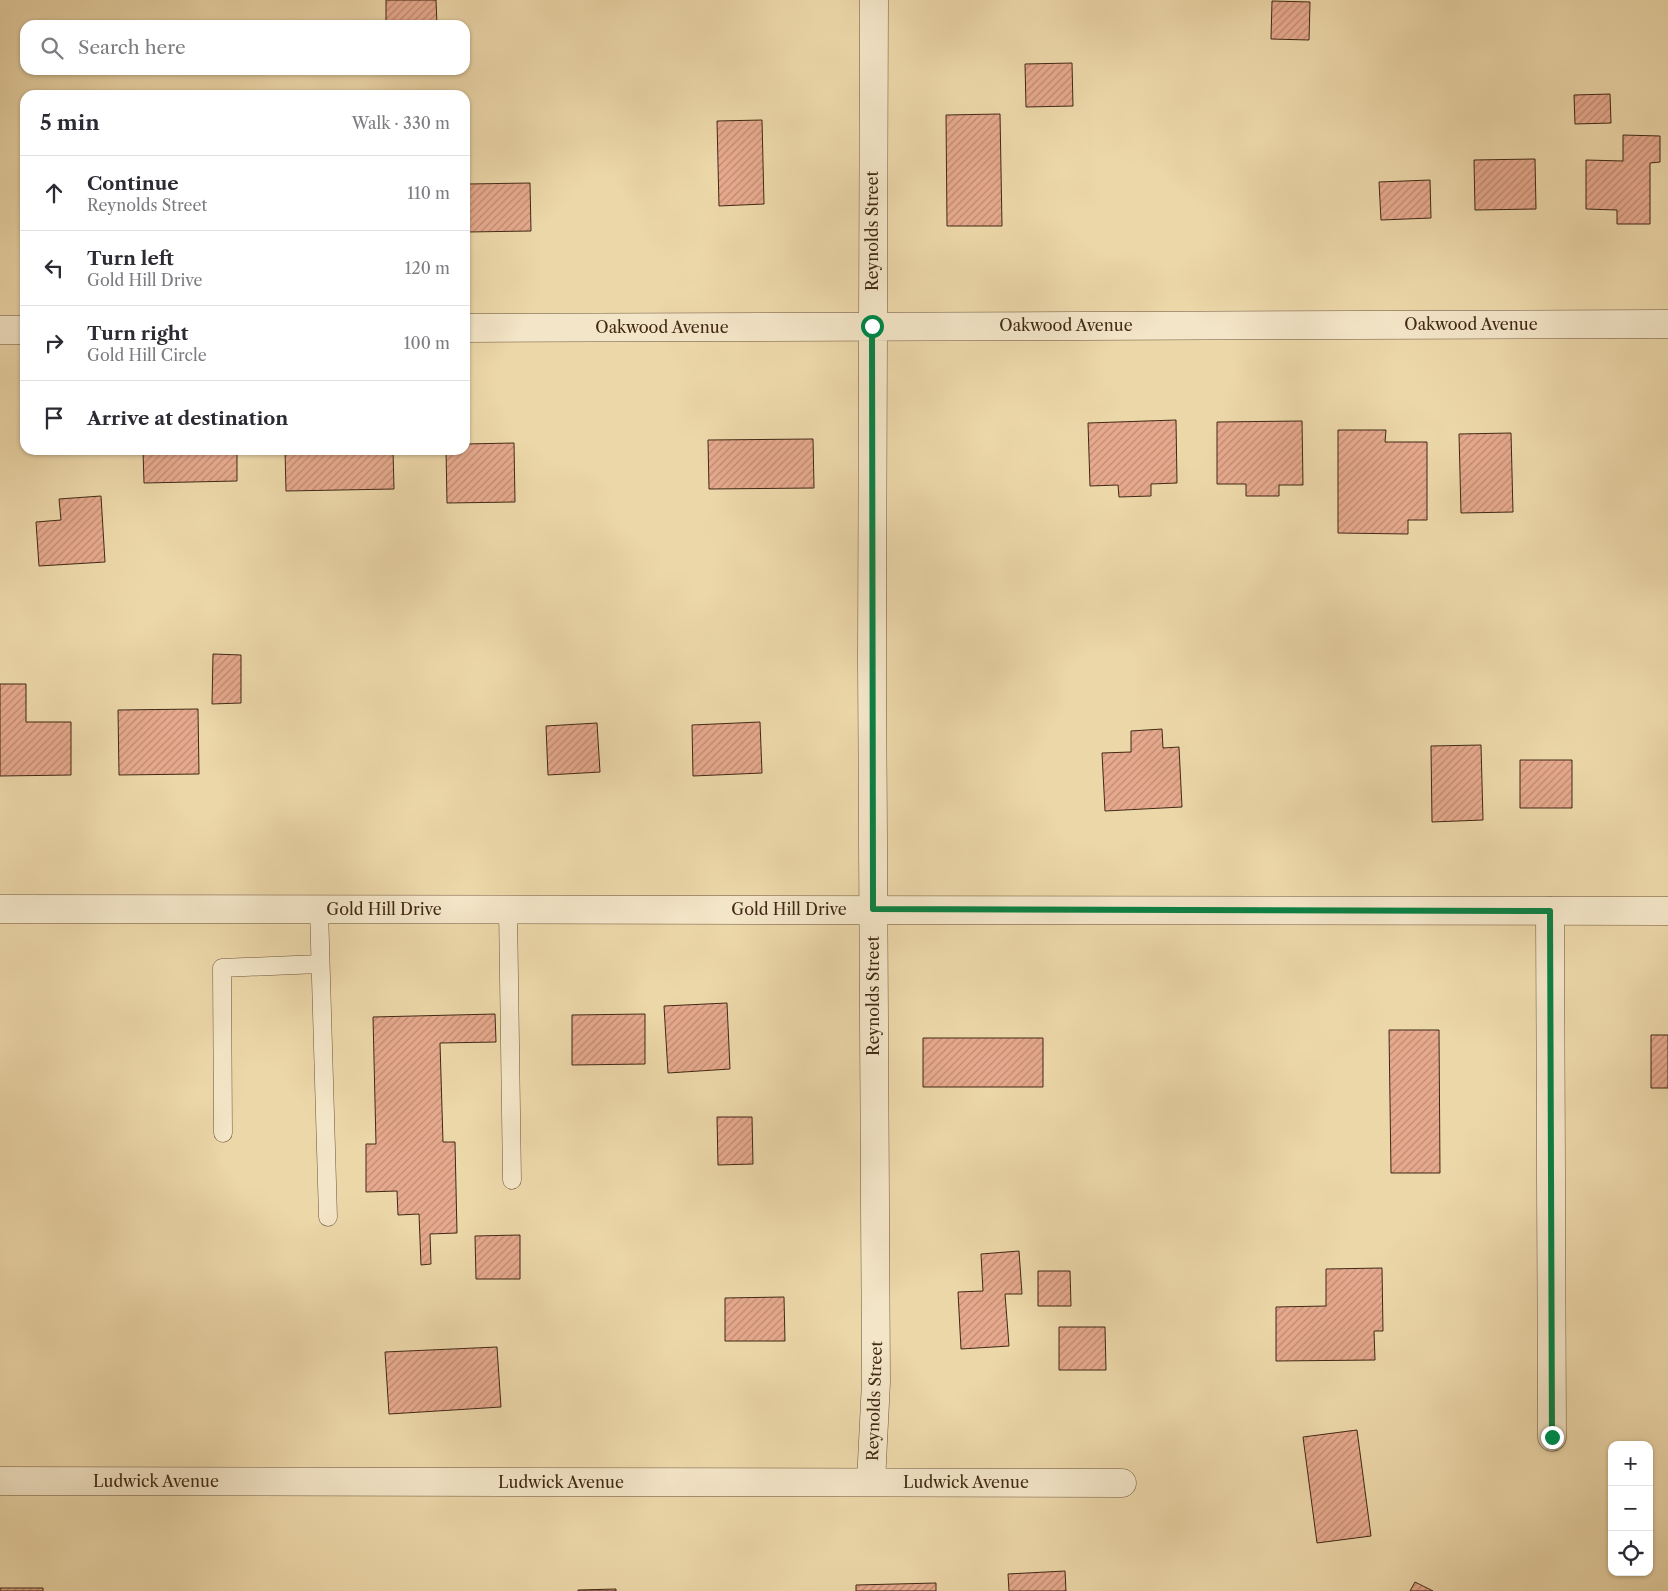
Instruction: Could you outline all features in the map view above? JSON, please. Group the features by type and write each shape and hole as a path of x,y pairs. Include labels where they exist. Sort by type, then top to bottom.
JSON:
{"street":[{"name":"Reynolds Street","path":"871,1482 876,1382 872,326 874,0"},
{"name":"Oakwood Avenue","path":"470,328 1668,324"},
{"path":"0,330 20,330"},
{"name":"Gold Hill Drive","path":"0,910 873,909 1668,911"},
{"path":"1550,911 1552,1437"},
{"name":"Ludwick Avenue","path":"0,1481 1122,1483"}],"lane":[{"path":"508,909 512,1180"},
{"path":"319,910 319,964 328,1217"},
{"path":"223,1133 222,968 319,964"}],"building":[{"path":"386,0 436,0 437,20 386,20"},
{"path":"1272,1 1310,2 1309,40 1271,39"},
{"path":"1072,63 1073,106 1026,107 1025,64"},
{"path":"1610,94 1611,123 1575,124 1574,95"},
{"path":"1000,114 1002,226 947,226 946,115"},
{"path":"762,120 764,204 719,206 717,121"},
{"path":"1623,135 1660,136 1660,162 1650,163 1650,224 1617,224 1617,210 1586,209 1586,160 1623,161"},
{"path":"1535,159 1536,209 1475,210 1474,160"},
{"path":"1430,180 1431,218 1381,220 1379,182"},
{"path":"530,183 531,231 470,232 470,184"},
{"path":"1176,420 1177,483 1151,484 1151,496 1119,497 1118,485 1090,486 1088,423"},
{"path":"1302,421 1303,485 1279,485 1279,496 1246,496 1246,484 1217,484 1217,422"},
{"path":"1338,430 1386,430 1385,442 1427,442 1427,520 1408,520 1408,534 1338,533"},
{"path":"1511,433 1513,512 1461,513 1459,434"},
{"path":"813,439 814,488 709,489 708,440"},
{"path":"514,443 515,502 447,503 446,455 470,455 470,444"},
{"path":"143,455 237,455 237,481 144,483"},
{"path":"285,455 393,455 394,489 286,491"},
{"path":"101,496 105,562 39,566 36,522 61,520 59,499"},
{"path":"213,654 241,655 241,703 212,704"},
{"path":"0,684 26,684 26,722 71,722 71,775 0,776"},
{"path":"198,709 199,774 119,775 118,710"},
{"path":"760,722 762,773 693,776 692,725"},
{"path":"597,723 600,772 548,775 546,726"},
{"path":"1162,729 1163,748 1179,747 1182,807 1105,811 1102,753 1131,752 1131,731"},
{"path":"1481,745 1483,820 1432,822 1431,746"},
{"path":"1520,760 1572,760 1572,808 1520,808"},
{"path":"727,1003 730,1069 668,1073 664,1006"},
{"path":"495,1014 496,1042 440,1043 443,1142 455,1142 457,1233 430,1234 431,1264 421,1265 419,1214 398,1215 397,1191 366,1192 366,1144 376,1144 373,1017"},
{"path":"645,1014 645,1064 572,1065 572,1015"},
{"path":"1389,1030 1439,1030 1440,1173 1391,1173"},
{"path":"1651,1035 1668,1035 1668,1088 1651,1088"},
{"path":"923,1038 1043,1038 1043,1087 923,1087"},
{"path":"717,1117 752,1117 753,1164 718,1165"},
{"path":"520,1235 520,1279 476,1279 475,1236"},
{"path":"1019,1251 1022,1294 1005,1294 1009,1346 961,1349 958,1292 983,1291 981,1254"},
{"path":"1382,1268 1383,1331 1374,1331 1375,1360 1276,1361 1276,1307 1326,1306 1326,1269"},
{"path":"1038,1271 1070,1271 1071,1306 1038,1306"},
{"path":"784,1297 785,1341 725,1341 725,1298"},
{"path":"1059,1327 1105,1327 1106,1370 1059,1370"},
{"path":"497,1347 501,1407 389,1414 385,1352"},
{"path":"1357,1430 1371,1536 1317,1543 1303,1437"},
{"path":"1065,1571 1066,1591 1009,1591 1008,1574"},
{"path":"1415,1582 1433,1591 1410,1591"},
{"path":"936,1583 936,1591 856,1591 856,1585"},
{"path":"0,1588 43,1588 43,1591 0,1591"},
{"path":"616,1589 616,1591 578,1591 578,1590"}],"route":[{"path":"872,326 873,909 1550,911 1552,1437"}]}
